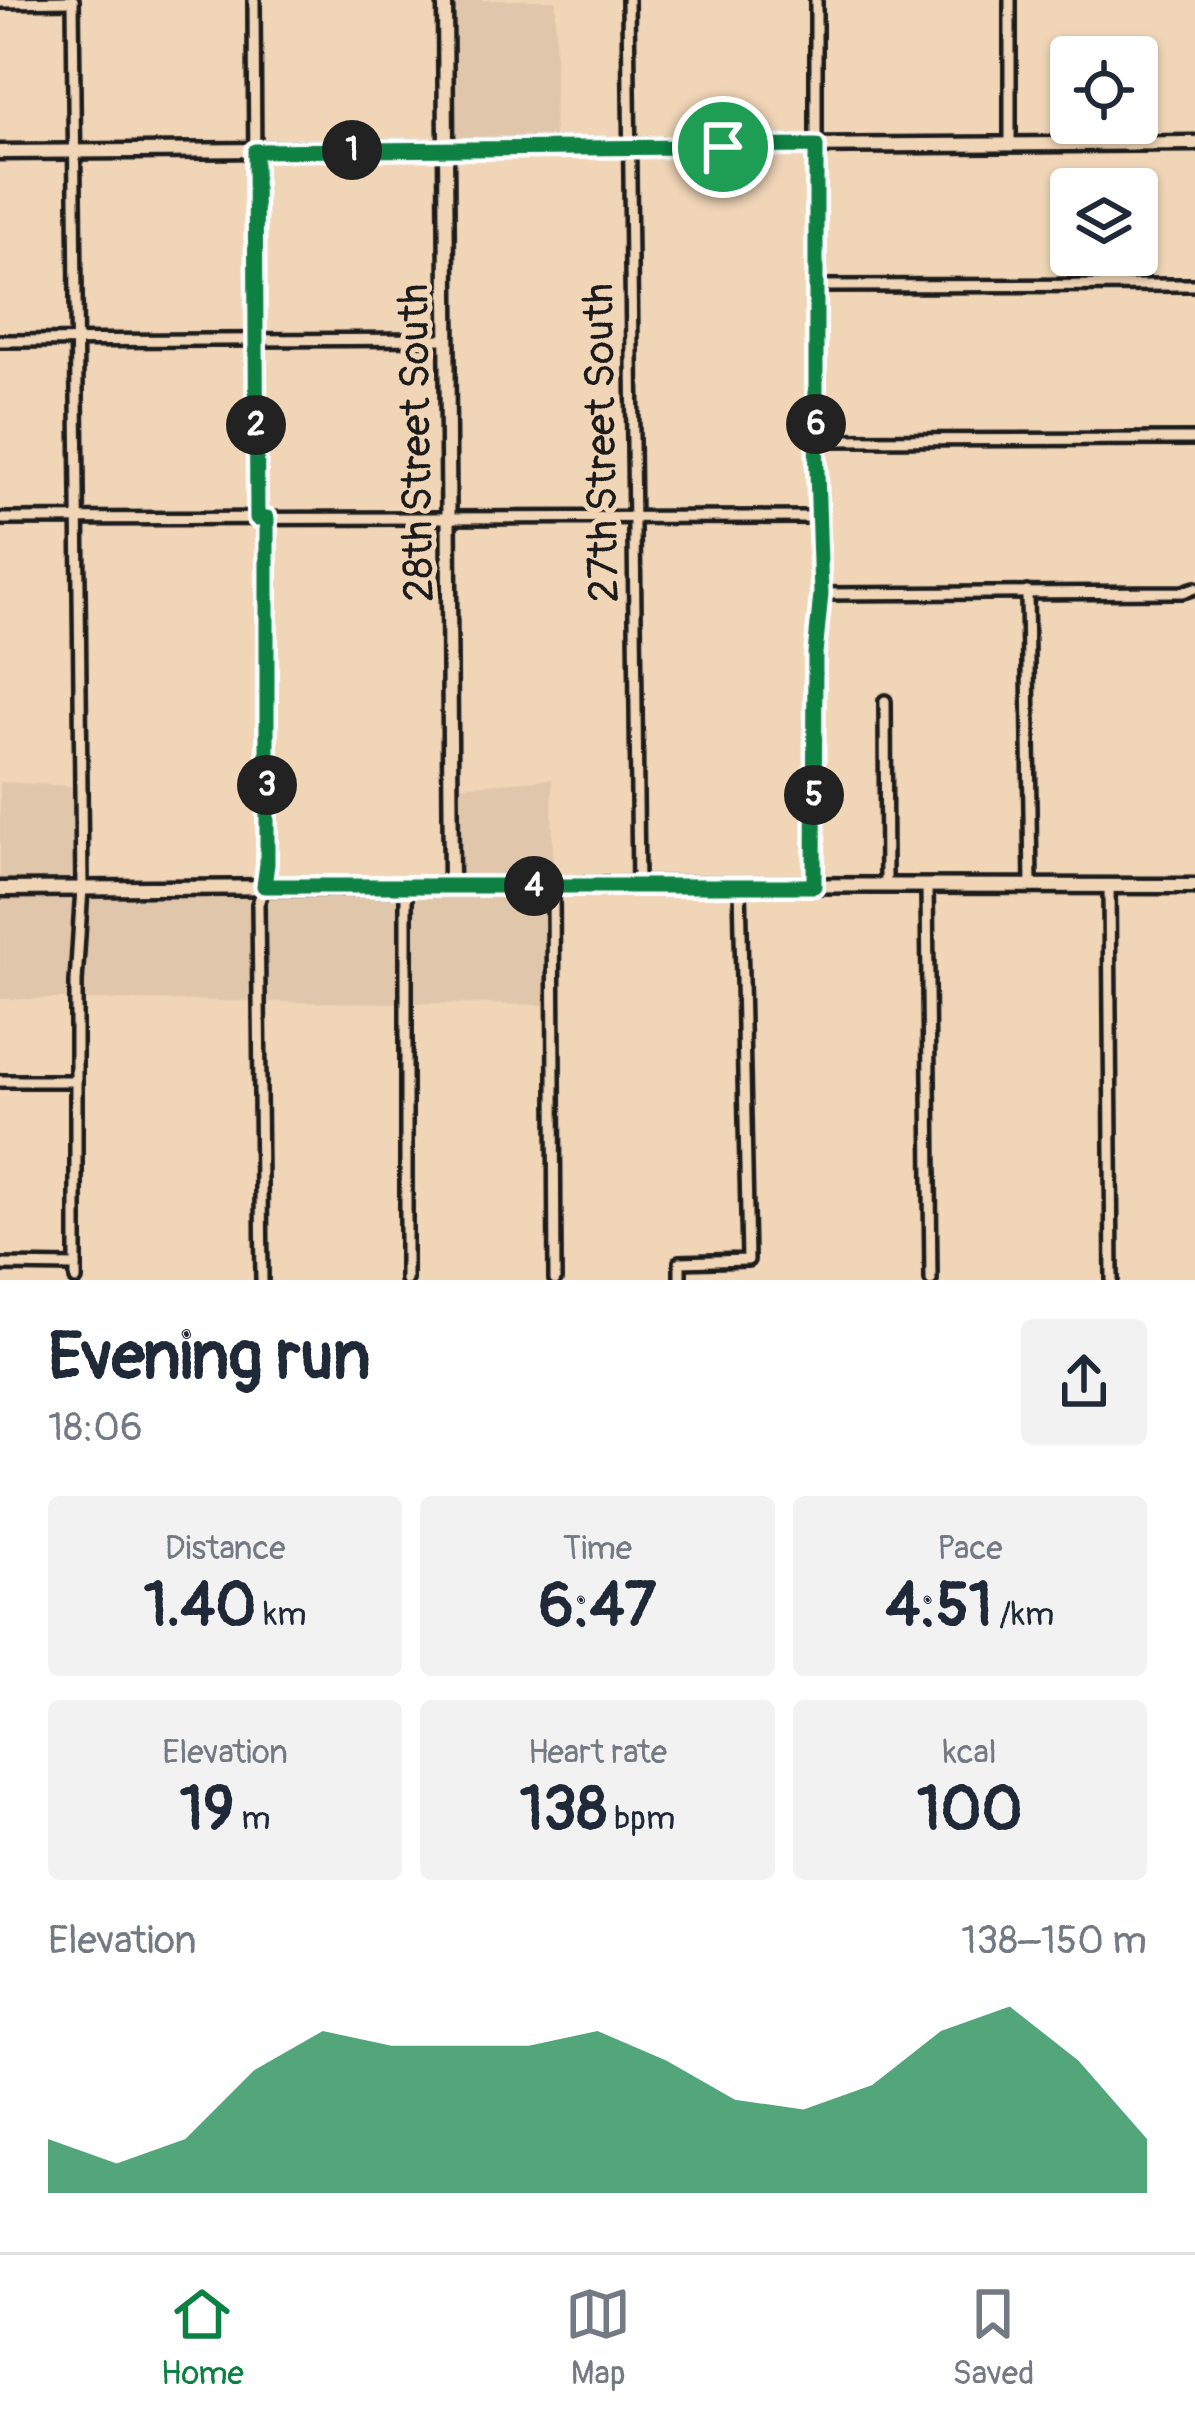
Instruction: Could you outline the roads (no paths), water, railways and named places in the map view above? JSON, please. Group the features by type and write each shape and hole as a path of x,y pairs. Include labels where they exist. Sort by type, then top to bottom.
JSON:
{"street":[{"path":"254,0 267,864 258,904 262,1280"},
{"name":"28th Street South","path":"445,0 451,886"},
{"name":"27th Street South","path":"628,0 638,885"},
{"path":"814,886 815,654 821,594 816,440 816,0"},
{"path":"1010,0 1010,145"},
{"path":"0,2 73,1 82,888 76,982 76,1280"},
{"path":"0,152 1195,143"},
{"path":"816,286 1195,285"},
{"path":"0,340 447,339"},
{"path":"816,440 1195,439"},
{"path":"0,519 819,518"},
{"path":"821,594 1183,592 1195,588"},
{"path":"1027,592 1030,886"},
{"path":"885,701 886,886"},
{"path":"680,1280 680,1262 748,1260 740,885"},
{"path":"406,886 406,1280"},
{"path":"553,886 555,1280"},
{"path":"927,886 931,1280"},
{"path":"1108,886 1112,1280"},
{"path":"0,889 1195,886"},
{"path":"0,1082 76,1081"},
{"path":"0,1265 76,1266"}]}
